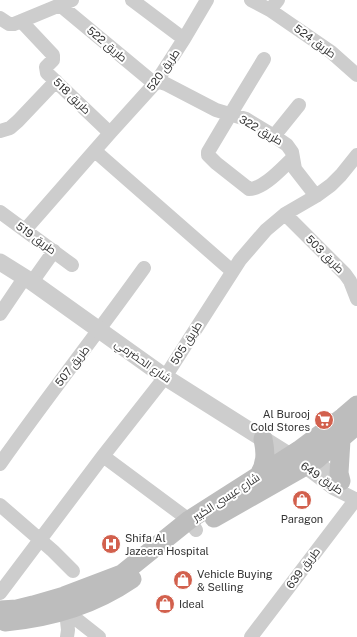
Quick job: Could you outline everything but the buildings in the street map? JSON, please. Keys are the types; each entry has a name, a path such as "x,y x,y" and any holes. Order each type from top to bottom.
{"main road":[{"name":"شارع عيسى الكبير","path":"192,525 303,458 357,404"},
{"name":"شارع عيسى الكبير","path":"0,623 35,619 122,574 259,476 303,458 341,440 357,425"},
{"path":"259,476 265,462 266,455 263,439"},
{"path":"340,481 339,464 341,440"},
{"name":"شارع عيسى الكبير","path":"7,610 33,605 65,603"}],"street":[{"name":"طريق 520","path":"25,230 156,83 207,0"},
{"name":"طريق 524","path":"251,0 274,5 357,75"},
{"path":"134,1 184,39"},
{"path":"0,18 12,24 66,2"},
{"name":"طريق 522","path":"66,2 156,83"},
{"name":"طريق 518","path":"22,21 53,55 53,60 46,67 48,73 110,133"},
{"path":"264,59 230,114 208,152 208,155 249,189 255,189 262,186 293,158"},
{"path":"0,132 10,128 18,121 56,81"},
{"name":"طريق 322","path":"156,83 166,84 207,106 246,119 274,136 290,148 295,169 316,196"},
{"path":"274,136 299,105"},
{"path":"95,151 232,271"},
{"name":"طريق 505","path":"7,610 7,600 2,590 103,456 165,377 240,260 266,230 285,214 316,196 341,175 357,155"},
{"name":"طريق 519","path":"0,212 72,265"},
{"name":"طريق 503","path":"285,214 345,274 350,281 357,299"},
{"path":"0,314 54,251"},
{"name":"شارع الحضرمي","path":"0,262 100,330 165,377 263,439 303,458"},
{"name":"طريق 507","path":"0,464 34,416 100,330 144,268"},
{"path":"103,456 192,525"},
{"name":"طريق 649","path":"303,458 340,481 356,500"},
{"name":"طريق 649","path":"303,458 333,488 356,500"},
{"name":"طريق 639","path":"251,637 356,500"},
{"path":"0,505 53,551 73,571"},
{"path":"65,603 68,630 67,637"},
{"path":"65,603 99,637"}],"place":[{"name":"Al Burooj Cold Stores","path":"324,420"},
{"name":"Paragon","path":"302,500"},
{"name":"Shifa Al Jazeera Hospital","path":"111,544"},
{"name":"Vehicle Buying & Selling","path":"183,580"},
{"name":"Ideal","path":"165,604"}]}
